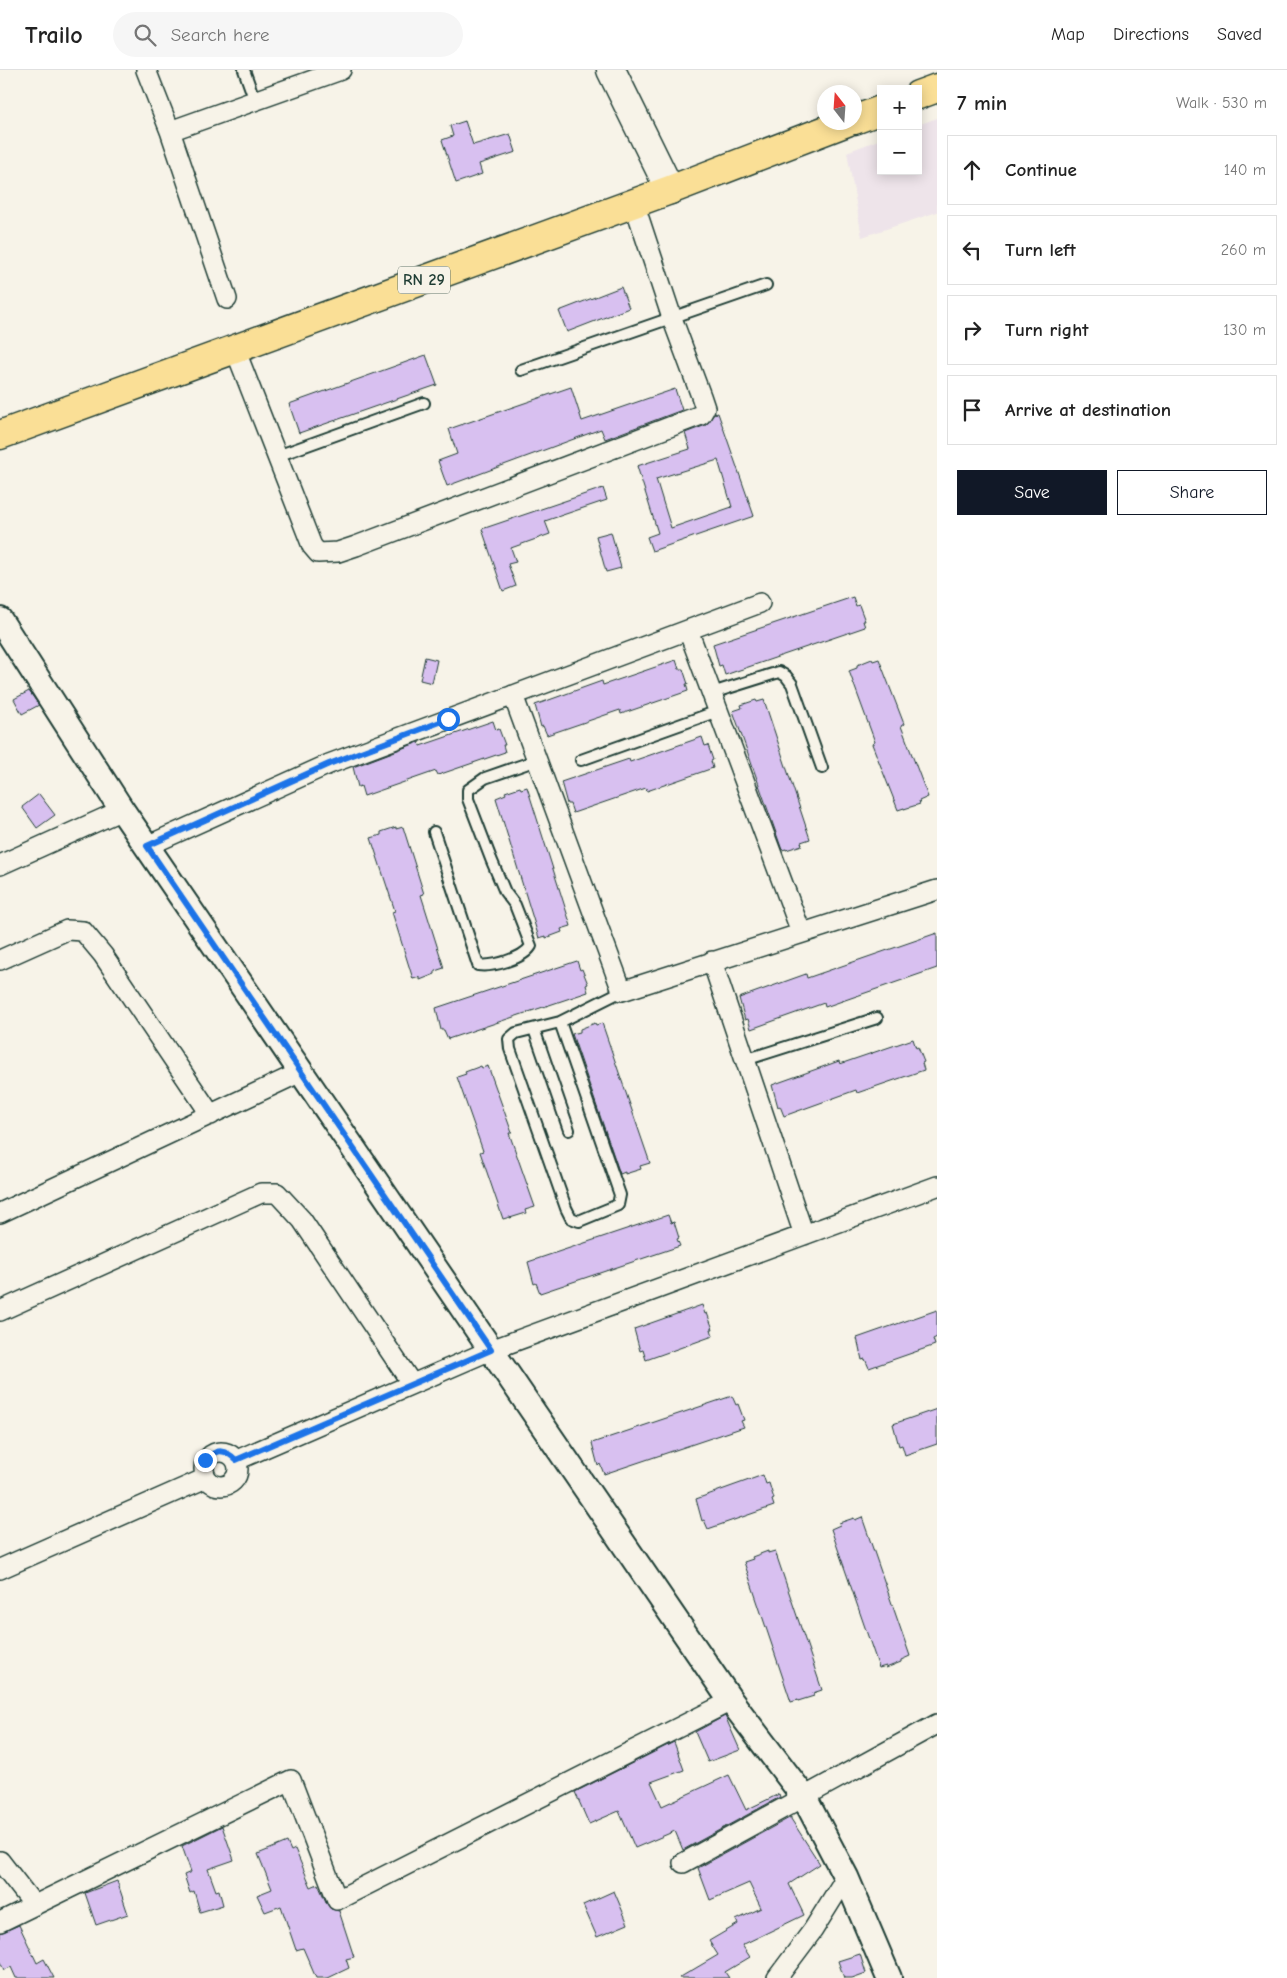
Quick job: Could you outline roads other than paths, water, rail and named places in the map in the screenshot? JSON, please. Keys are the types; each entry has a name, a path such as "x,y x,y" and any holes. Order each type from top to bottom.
{"main road":[{"path":"611,70 670,190"},
{"path":"922,94 937,88"},
{"path":"862,117 877,111"},
{"name":"RN 29","path":"0,435 670,190 826,130"}],"street":[{"path":"146,70 170,131 227,299"},
{"path":"170,131 341,70"},
{"path":"235,349 312,546 318,553 338,552 356,546 701,416 705,408 672,318 634,203"},
{"path":"147,846 329,764 760,603"},
{"path":"0,620 122,810 730,1701 804,1797 846,1878 889,1978"},
{"path":"688,630 801,932"},
{"path":"513,695 622,991 801,932 937,890"},
{"path":"0,865 122,810"},
{"path":"0,960 67,930 83,931 103,955 211,1114"},
{"path":"712,962 804,1235"},
{"path":"0,1213 301,1072"},
{"path":"236,1460 491,1350 937,1186"},
{"path":"0,1311 261,1193 277,1193 302,1220 412,1384"},
{"path":"221,1451 230,1454 236,1460 239,1469 237,1478 230,1484 221,1487 212,1485 206,1478 203,1469 205,1460 212,1454 221,1451"},
{"path":"0,1569 206,1478"},
{"path":"0,1922 291,1780 337,1900 730,1701"},
{"path":"682,1863 937,1724"},
{"path":"0,1861 34,1905"},
{"path":"777,1978 813,1930 846,1878"},
{"path":"792,1978 795,1953"}],"lane":[{"path":"244,70 255,101"},
{"path":"521,370 766,285"},
{"path":"277,456 424,403"},
{"path":"581,760 779,672 786,676 792,684 822,768"},
{"path":"434,832 478,965 487,967 499,964 527,952 531,946 528,936 515,905 506,892 491,858 468,799 468,790 485,778 537,760"},
{"path":"560,1022 620,1195 618,1205 578,1221 571,1218 568,1213 510,1049 510,1039 516,1033 560,1022 622,991"},
{"path":"745,1060 877,1018"},
{"path":"534,1029 569,1130"}]}
